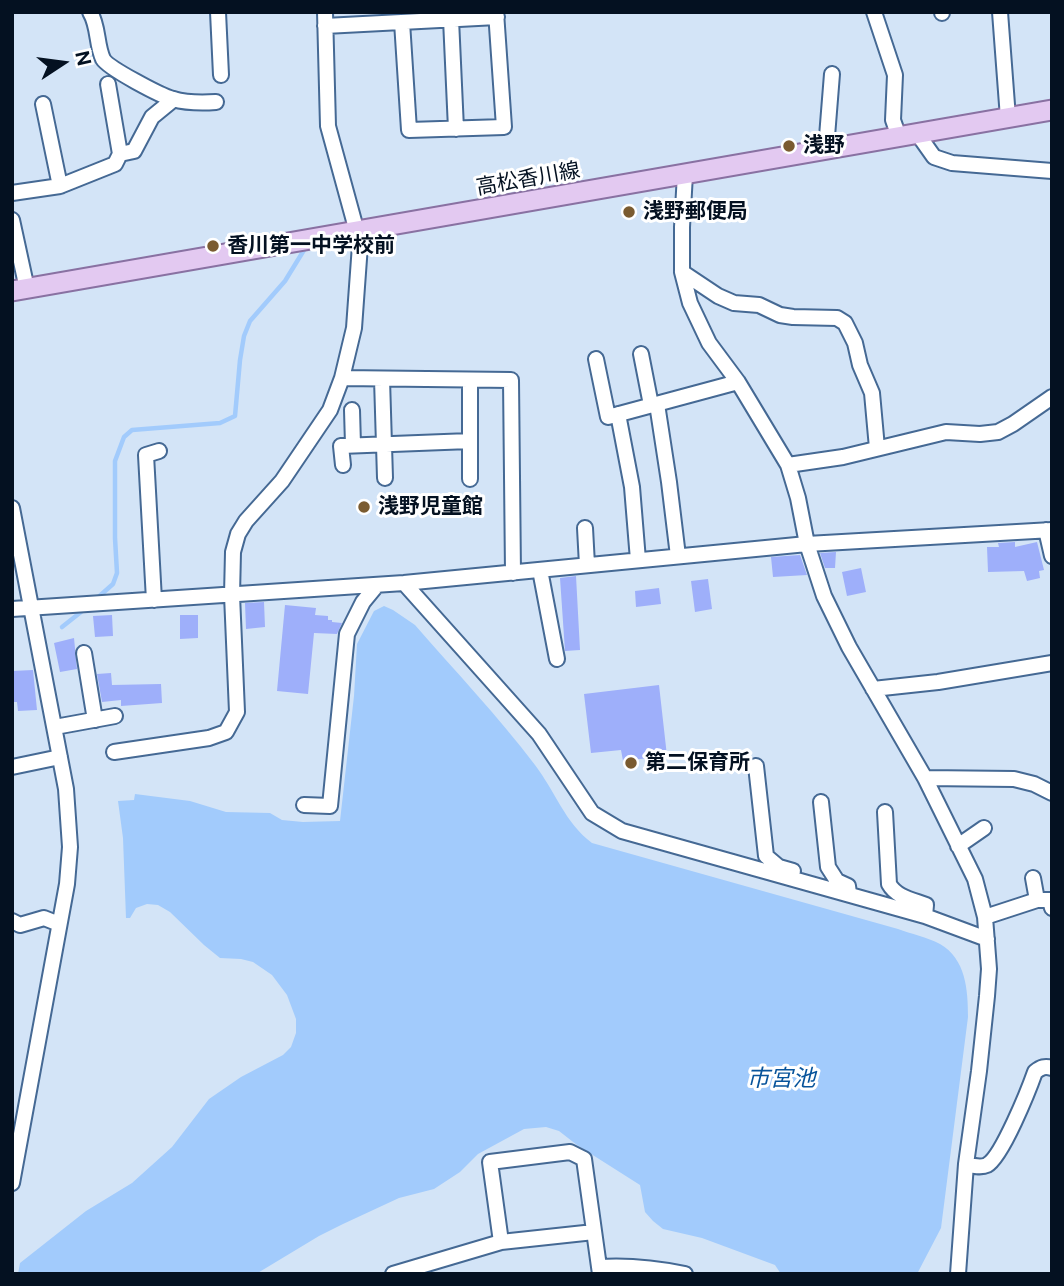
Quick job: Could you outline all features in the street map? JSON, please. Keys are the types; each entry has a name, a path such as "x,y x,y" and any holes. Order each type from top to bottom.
{"main road":[{"name":"高松香川線","path":"20,290 1052,110"}],"street":[{"path":"90,12 95,20 104,62 112,69 174,99 216,102"},
{"path":"218,12 221,75"},
{"path":"874,12 895,75 893,120 908,135 934,157 952,163 1052,171"},
{"path":"1000,12 1008,118"},
{"path":"114,752 209,738 226,732 237,712 232,594 233,552 238,534 246,521 282,481 330,410 342,378 354,328 359,231 328,126 325,19 402,22 496,15 504,127 409,130 402,22"},
{"path":"451,19 456,129"},
{"path":"826,149 832,74"},
{"path":"12,193 60,186 115,164 120,154 108,84"},
{"path":"120,154 134,151 152,117 174,99"},
{"path":"43,104 60,186"},
{"path":"685,174 682,272 690,303 709,343 738,382 788,465 799,498 807,544 824,596 849,647 925,778 975,879 985,917 989,969 987,996 966,1164 958,1274"},
{"path":"12,220 20,290"},
{"path":"682,272 718,296 734,303 759,305 780,315 837,318 845,323 855,343 860,365 872,393 877,448"},
{"path":"640,354 654,405 669,482 678,556"},
{"path":"596,359 608,417 738,382"},
{"path":"342,378 511,380 513,573"},
{"path":"382,379 385,478"},
{"path":"470,380 470,479"},
{"path":"788,465 843,457 946,432 998,432 1052,397"},
{"path":"352,410 353,445"},
{"path":"618,414 632,486 638,560"},
{"path":"343,465 341,446 470,441"},
{"path":"154,600 146,455 159,451"},
{"path":"12,508 55,727 69,816 70,847 67,884 12,1183"},
{"path":"585,528 587,565"},
{"path":"12,609 404,583 807,544 1049,530 1052,556"},
{"path":"541,570 557,659"},
{"path":"404,583 539,734 592,813 622,831 925,916 987,939"},
{"path":"304,805 330,806 347,634 363,602 377,585"},
{"path":"84,653 95,720"},
{"path":"873,689 938,682 1052,663"},
{"path":"55,727 115,716"},
{"path":"12,767 60,757"},
{"path":"756,766 766,856 779,867 793,871 794,879"},
{"path":"925,778 1014,779 1034,784 1052,793"},
{"path":"821,802 828,867 837,881 848,886 849,895"},
{"path":"886,812 889,884 893,890 908,899 926,905 925,916"},
{"path":"958,846 984,828"},
{"path":"1033,878 1037,900"},
{"path":"985,917 1037,900 1050,900 1052,908"},
{"path":"12,921 20,925 44,918 60,923"},
{"path":"966,1164 982,1167 993,1161 1018,1114 1035,1072 1045,1066 1052,1068"},
{"path":"501,1242 490,1162 570,1152 584,1159 599,1270 631,1265 685,1274"},
{"path":"393,1274 501,1242 594,1232"}],"water":[{"name":"市宮池","path":"384,606 415,625 476,694 535,765 567,816 592,843 898,929 930,939 949,950 964,976 968,1017 941,1228 917,1274 781,1274 775,1265 702,1238 663,1229 645,1212 640,1185 559,1131 546,1127 524,1129 478,1154 460,1172 434,1189 399,1198 343,1224 256,1274 18,1274 20,1263 86,1211 132,1183 172,1147 209,1099 241,1077 283,1055 291,1047 296,1033 296,1019 287,995 272,975 253,962 220,958 170,912 158,905 147,904 136,908 130,918 126,918 123,838 118,801 134,800 135,794 190,801 226,812 270,813 282,820 340,821 357,644 374,611"}],"building":[{"path":"1015,542 1015,547 1037,542 1044,570 1039,571 1040,578 1027,581 1024,571 988,572 987,547 999,547 998,543"},
{"path":"836,552 835,568 825,568 820,553"},
{"path":"800,555 807,575 773,577 771,557"},
{"path":"861,568 866,592 847,596 842,572"},
{"path":"576,576 580,650 565,651 560,578"},
{"path":"708,579 712,609 695,612 691,581"},
{"path":"659,588 661,604 636,607 635,591"},
{"path":"264,602 265,627 246,629 245,603"},
{"path":"285,605 316,608 315,615 328,616 328,620 332,622 342,623 337,634 314,633 308,694 277,691"},
{"path":"112,615 113,636 95,637 93,616"},
{"path":"180,615 198,615 198,638 180,639"},
{"path":"74,638 77,669 60,672 54,643"},
{"path":"33,670 37,710 18,711 17,702 12,702 12,671"},
{"path":"111,673 112,685 161,684 162,703 121,706 121,700 102,702 97,674"},
{"path":"659,685 667,756 623,761 621,750 591,753 584,694"}],"waterway":[{"path":"95,600 113,584 117,573 115,461 124,437 132,430 220,423 235,416 240,360 250,321 285,281 304,250"},
{"path":"62,627 86,608"}],"place":[{"name":"浅野","path":"789,146"},
{"name":"浅野郵便局","path":"629,212"},
{"name":"香川第一中学校前","path":"213,246"},
{"name":"浅野児童館","path":"364,507"},
{"name":"第二保育所","path":"631,763"}]}
